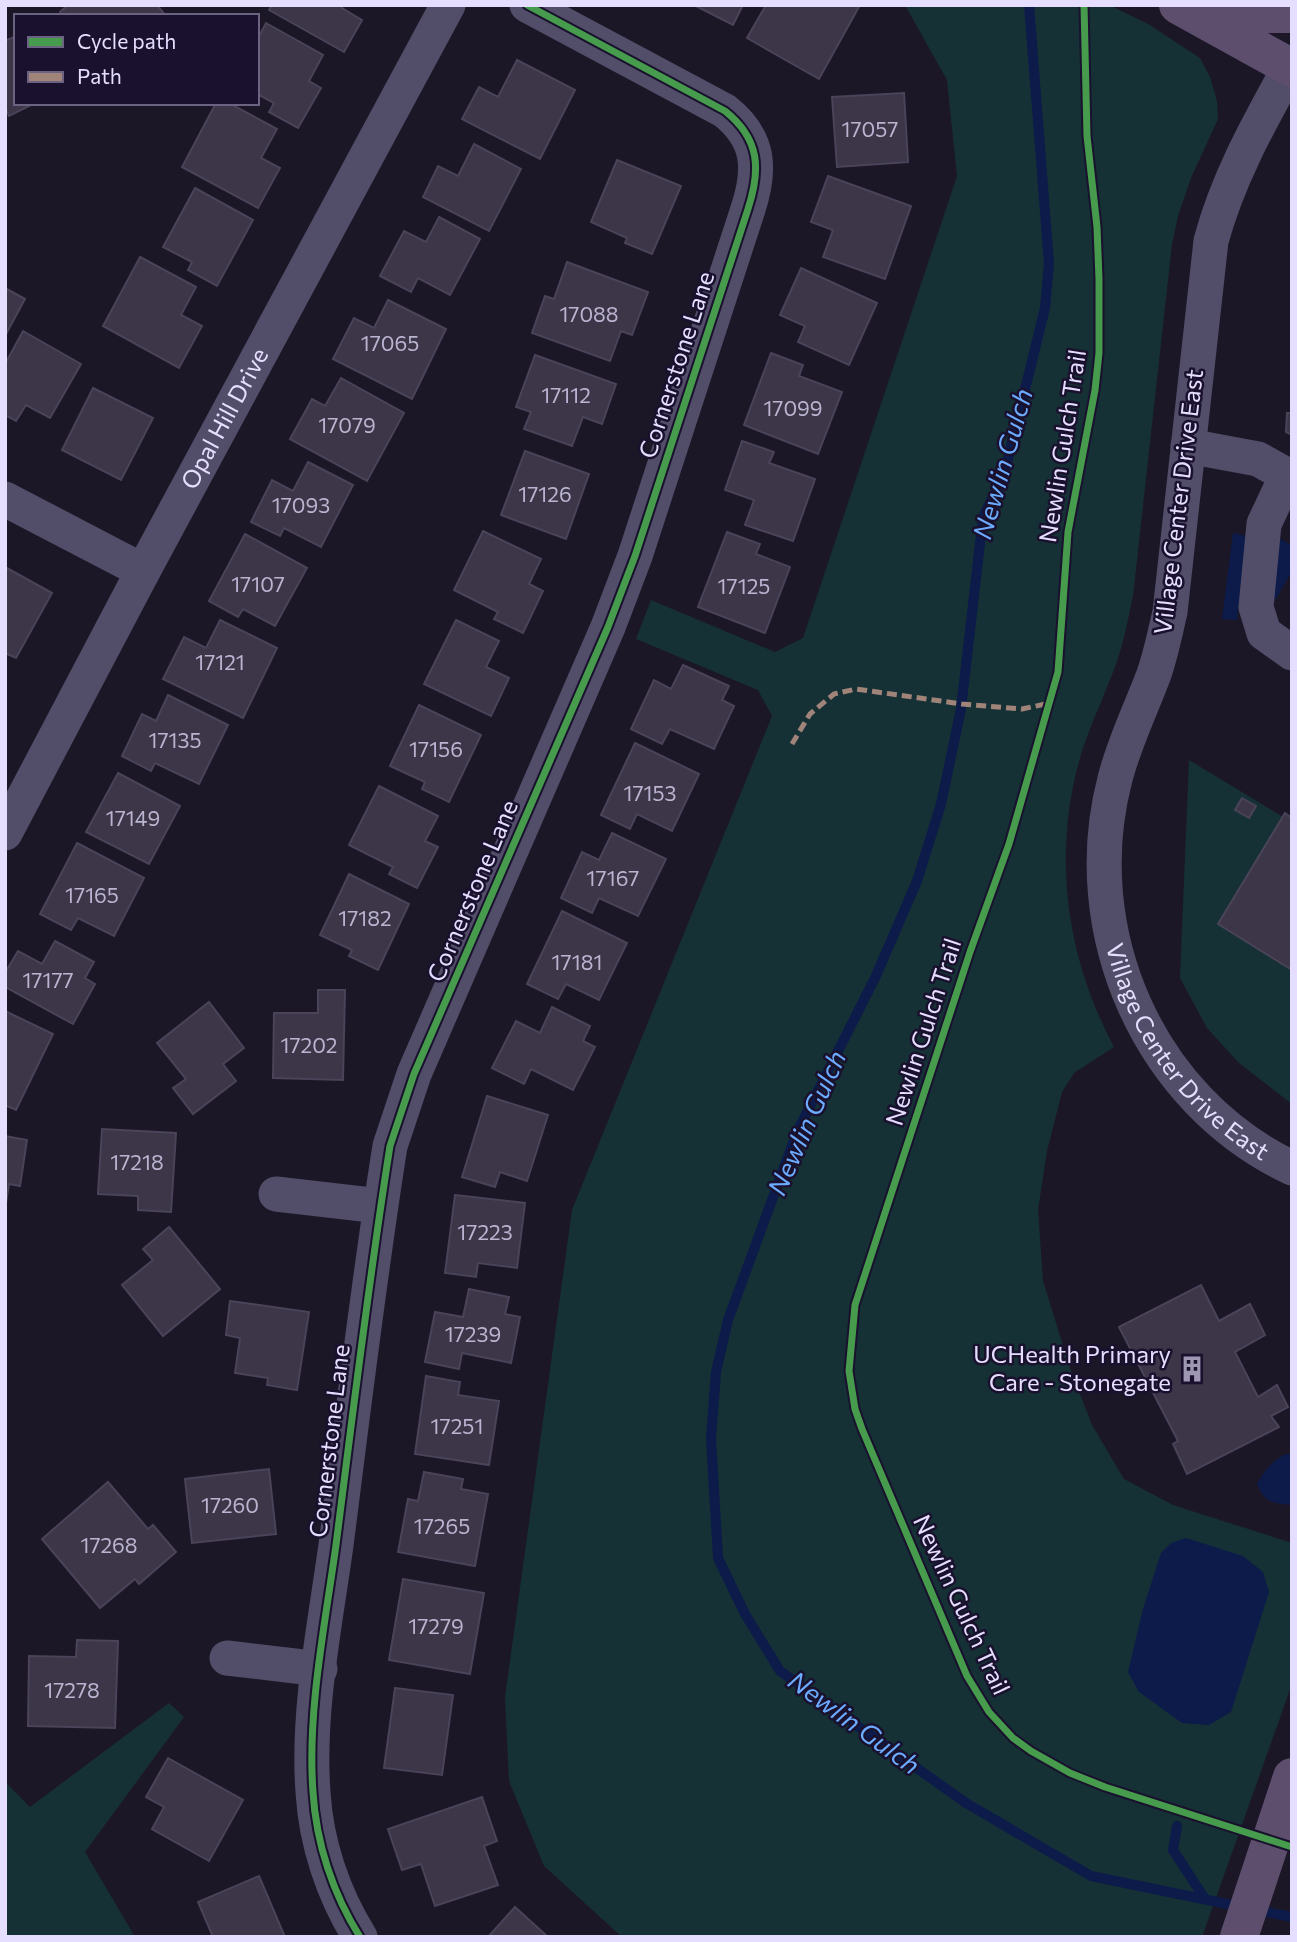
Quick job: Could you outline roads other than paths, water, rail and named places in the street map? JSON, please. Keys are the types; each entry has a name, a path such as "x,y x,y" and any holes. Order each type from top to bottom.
{"main road":[{"path":"1187,10 1242,8 1266,14 1292,14"},
{"path":"1187,10 1291,67"},
{"path":"1239,1937 1288,1789"}],"street":[{"name":"Opal Hill Drive","path":"5,833 448,5"},
{"name":"Cornerstone Lane","path":"360,1937 344,1908 325,1860 315,1815 312,1761 320,1670 390,1146 404,1100 616,606 754,190 757,169 750,138 732,117 710,102 527,5"},
{"name":"Village Center Drive East","path":"1291,67 1245,149 1216,220 1211,241 1170,612 1155,670 1123,752 1109,806 1104,861 1107,913 1117,962 1150,1037 1175,1073 1208,1111 1233,1133 1268,1157 1292,1168"},
{"path":"1188,446 1258,459 1289,477 1264,524 1256,607 1264,633 1292,653"},
{"path":"5,499 143,571"},
{"path":"276,1194 380,1206"},
{"path":"227,1658 320,1670"}],"water":[{"path":"1233,533 1246,536 1237,620 1222,619"},
{"path":"1280,539 1292,545 1292,571 1276,599 1267,602"},
{"path":"1286,1454 1292,1454 1292,1505 1270,1501 1257,1484 1269,1466"},
{"path":"1186,1538 1243,1556 1263,1572 1269,1592 1231,1712 1209,1725 1182,1723 1139,1692 1128,1672 1143,1609 1161,1553 1171,1543"}],"waterway":[{"name":"Newlin Gulch","path":"1029,5 1049,264 1045,308 1004,475 983,517 961,709 941,804 917,881 875,978 797,1132 728,1320 716,1372 711,1438 718,1558 745,1614 780,1671 966,1803 1091,1876 1242,1907"},
{"path":"1177,1826 1173,1850 1205,1899"},
{"name":"Newlin Gulch","path":"1256,1910 1292,1917"}],"place":[{"name":"UCHealth Primary Care - Stonegate","path":"1192,1369"}]}
